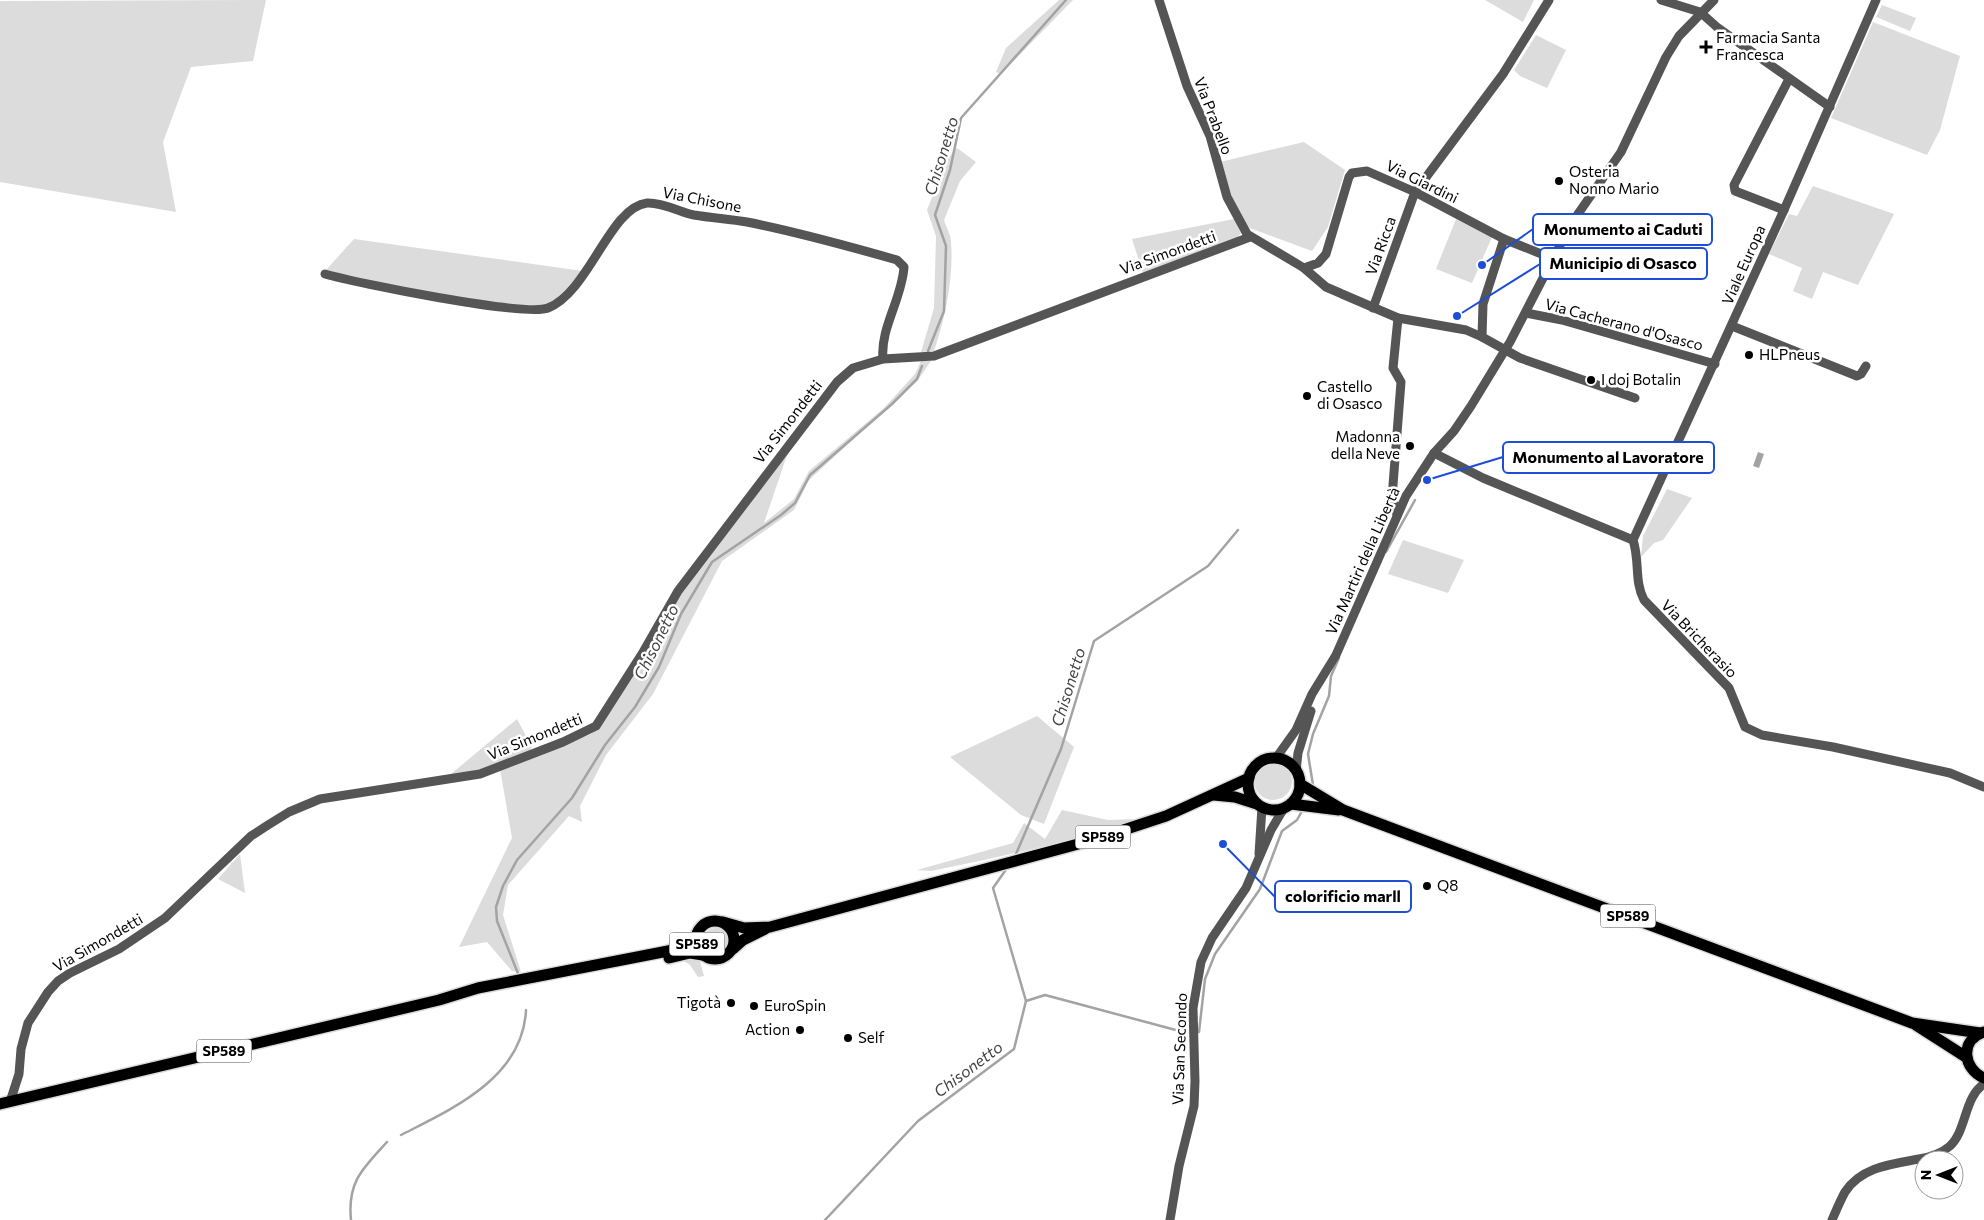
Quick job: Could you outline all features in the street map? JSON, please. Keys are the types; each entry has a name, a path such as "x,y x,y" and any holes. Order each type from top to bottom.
{"main road":[{"name":"SP589","path":"449,998 690,953 703,955 711,959 721,959 743,940 770,927 1093,840 1166,816 1249,778 1252,771 1262,761 1276,758"},
{"path":"1276,758 1291,765 1296,771"},
{"name":"SP589","path":"1296,771 1300,784 1343,810 1912,1023 1966,1057 1969,1043 1982,1033"},
{"path":"1249,778 1249,792 1259,806"},
{"path":"1287,806 1296,798 1300,784"},
{"name":"SP589","path":"1212,794 1235,797 1269,810 1287,806 1343,810"},
{"name":"SP589","path":"703,955 696,940 697,934 705,924 717,921 744,928 770,927"},
{"name":"SP589","path":"723,922 728,926 734,937 732,949"},
{"name":"SP589","path":"5,1103 532,977 668,951 696,940"},
{"name":"SP589","path":"1912,1023 1982,1033"},
{"path":"1966,1057 1972,1071 1984,1078"}],"street":[{"name":"Via Prabello","path":"1159,0 1187,86 1210,136 1227,197 1241,226 1250,237"},
{"name":"Via Ricca","path":"1373,308 1415,192 1503,74 1550,0"},
{"path":"1661,0 1700,12 1718,28 1830,107"},
{"name":"Via Martiri della Libertà","path":"1323,679 1356,614 1397,515 1413,484 1434,453 1454,431 1505,351 1571,224 1621,152 1666,57 1679,36 1700,12 1714,0"},
{"name":"Viale Europa","path":"1633,540 1715,364 1876,0"},
{"path":"1784,210 1735,191 1734,185 1789,79"},
{"name":"Via Giardini","path":"1304,268 1318,263 1326,254 1349,177 1352,173 1367,170 1415,192 1504,239 1554,259"},
{"name":"Via Chisone","path":"325,274 352,282 498,306 531,310 547,309 558,302 580,280 623,217 633,207 648,203 694,215 748,222 897,260 904,267 903,280 882,346 883,359"},
{"path":"1250,237 1304,268 1326,287 1373,308 1398,318 1466,330 1505,351 1635,398"},
{"name":"Via Simondetti","path":"5,1103 19,1074 21,1049 28,1023 48,992 58,981 119,949 165,918 251,836 268,825 289,812 320,799 480,774 563,742 596,726 642,654 678,592 837,382 853,368 883,359 934,356 1250,237"},
{"path":"1482,337 1483,304 1504,239"},
{"name":"Via Cacherano d'Osasco","path":"1526,313 1562,320 1715,364"},
{"path":"1397,515 1393,499 1393,485 1401,382 1393,368 1398,318"},
{"path":"1732,326 1857,376 1861,374 1866,366"},
{"path":"1434,453 1483,478 1633,540"},
{"name":"Via Bricherasio","path":"1633,540 1636,552 1638,589 1644,600 1729,688 1745,728 1762,735 1833,747 1950,773 1984,788"},
{"name":"SP589","path":"1276,758 1296,730 1312,694 1323,679"},
{"name":"SP589","path":"1296,771 1302,735 1323,679"},
{"path":"1258,864 1259,806"},
{"name":"Via San Secondo","path":"1170,1220 1179,1166 1194,1106 1193,1008 1201,962 1212,938 1246,888 1258,864 1271,830 1287,806"},
{"path":"1972,1071 1975,1091"},
{"path":"1832,1220 1845,1192 1854,1182 1870,1170 1890,1163 1936,1155 1951,1145 1975,1091 1984,1084"}],"shaded area":[{"path":"266,0 253,61 191,67 163,142 176,212 0,182 0,1"},
{"path":"1059,0 1073,0 1001,74 996,72 1006,48"},
{"path":"1485,0 1534,0 1523,22"},
{"path":"1882,5 1916,18 1910,31 1876,17"},
{"path":"1873,22 1960,56 1940,130 1927,155 1831,118"},
{"path":"1536,35 1566,50 1547,88 1520,76 1514,70"},
{"path":"1304,142 1345,170 1328,227 1312,251 1247,227 1229,195 1220,162"},
{"path":"957,148 976,162 960,181 944,220 951,242 952,255 948,298 934,351 921,352 934,308 936,236 927,210 948,158"},
{"path":"1813,186 1894,214 1858,285 1823,272 1812,299 1793,291 1802,268 1769,254 1789,214 1797,216"},
{"path":"1234,219 1241,233 1237,238 1143,273 1132,239"},
{"path":"1456,219 1492,237 1472,283 1436,269"},
{"path":"354,239 583,271 560,299 547,306 504,305 354,279 326,270"},
{"path":"921,361 931,361 918,380 809,480 794,510 722,561 653,694 606,755 580,806 582,822 569,816 508,885 503,915 521,972 512,971 487,942 459,947 512,838 500,769 591,734 632,678 682,591 789,449 764,523 794,499 809,471 884,408 915,374"},
{"path":"1758,452 1764,454 1759,468 1753,466"},
{"path":"1667,489 1692,498 1663,540 1654,543 1641,557 1643,536"},
{"path":"1403,540 1464,560 1448,593 1388,574"},
{"path":"1037,716 1074,747 1044,824 1021,815 950,757"},
{"path":"517,719 532,747 529,753 477,772 451,774"},
{"path":"1273,762 1287,767 1292,781 1287,795 1273,800 1259,795 1254,781 1259,767"},
{"path":"1062,810 1108,820 1137,819 1061,842 931,871 917,870 1013,843 1024,823 1045,839"},
{"path":"240,854 245,893 218,879"},
{"path":"716,928 721,929 727,935 727,945 721,951 716,952 711,951 705,945 704,940 705,935 711,929"},
{"path":"693,956 699,958 704,976 698,977 690,965 682,960"}],"waterway":[{"name":"Chisonetto","path":"928,351 944,311 946,246 935,215 950,170 961,118 1066,0"},
{"name":"Chisonetto","path":"519,976 497,921 496,907 503,886 517,860 572,798 605,745 635,707 659,667 681,614 712,562 781,515 795,503 810,475 892,404 917,379 922,366"},
{"path":"1386,552 1415,500"},
{"name":"Chisonetto","path":"1016,854 1061,749 1094,641 1208,566 1238,530"},
{"path":"1313,785 1308,754 1313,734 1329,696 1331,676 1339,658"},
{"path":"1199,1032 1205,979 1215,954 1260,889 1282,831 1297,820 1303,809"},
{"name":"Chisonetto","path":"825,1220 918,1121 1014,1049 1026,1001 993,888 1005,871"},
{"path":"1026,1001 1045,995 1187,1033"},
{"name":"Chisonetto","path":"401,1135 462,1102 499,1073 512,1055 522,1034 526,1010"},
{"name":"Chisonetto","path":"351,1220 350,1207 354,1185 358,1176 387,1142"}],"place":[{"name":"Farmacia Santa Francesca","path":"1706,47"},
{"name":"Osteria Nonno Mario","path":"1559,181"},
{"name":"Monumento ai Caduti","path":"1482,265"},
{"name":"Municipio di Osasco","path":"1457,316"},
{"name":"HLPneus","path":"1749,355"},
{"name":"I doj Botalin","path":"1591,380"},
{"name":"Castello di Osasco","path":"1307,396"},
{"name":"Madonna della Neve","path":"1410,446"},
{"name":"Monumento al Lavoratore","path":"1427,480"},
{"name":"colorificio marll","path":"1223,844"},
{"name":"Q8","path":"1427,886"},
{"name":"Tigotà","path":"731,1003"},
{"name":"EuroSpin","path":"754,1006"},
{"name":"Action","path":"800,1030"},
{"name":"Self","path":"848,1038"}]}
